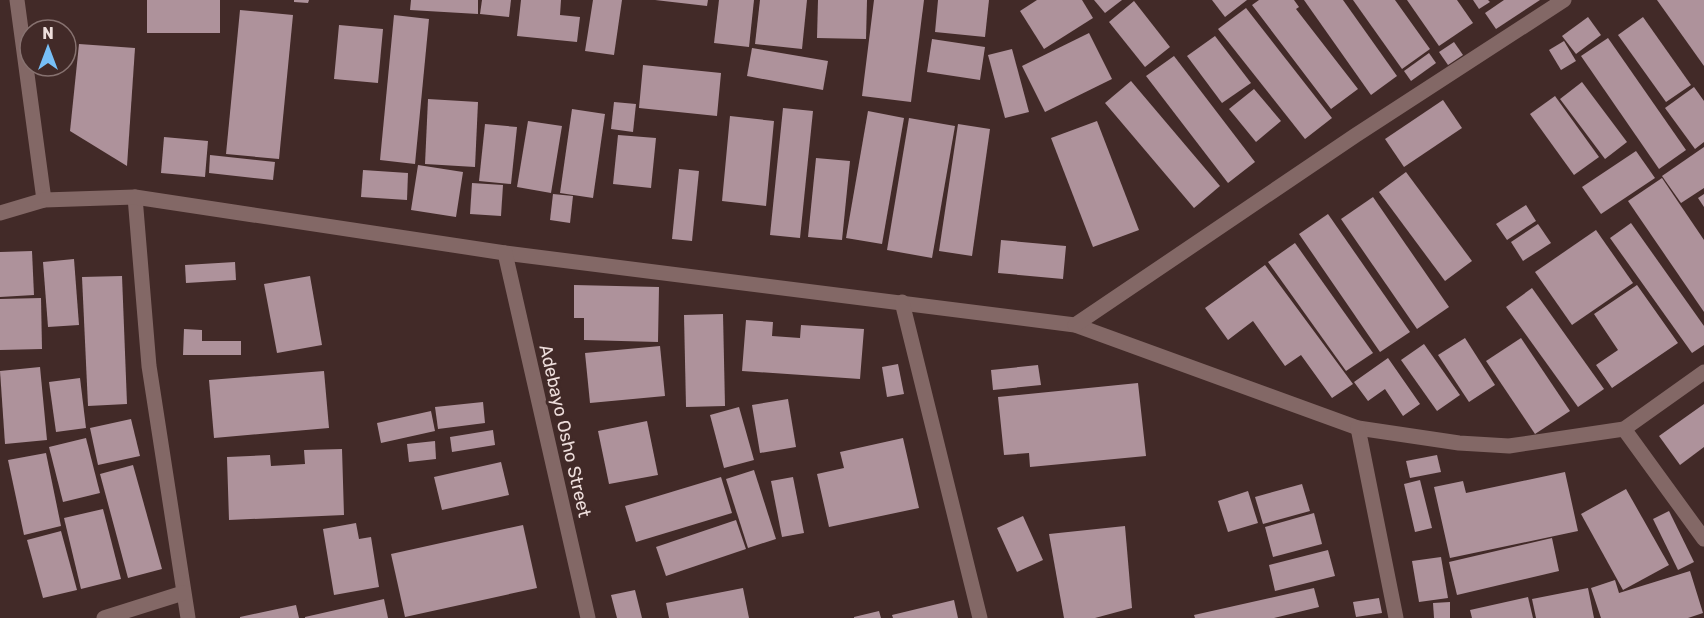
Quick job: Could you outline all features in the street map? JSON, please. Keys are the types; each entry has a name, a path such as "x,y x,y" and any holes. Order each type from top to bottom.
{"street":[{"path":"17,0 44,200"},
{"path":"1075,324 1356,135 1564,0"},
{"path":"135,197 149,366 188,618"},
{"path":"0,213 44,200 135,197 505,253 1075,324 1358,428 1459,443 1509,446 1624,429 1704,372"},
{"name":"Adebayo Osho Street","path":"505,253 588,618"},
{"path":"902,302 980,618"},
{"path":"1358,428 1396,618"},
{"path":"1624,429 1704,538"},
{"path":"104,618 183,593"}],"building":[{"path":"147,0 220,0 220,33 147,33"},
{"path":"294,0 309,0 308,3 294,2"},
{"path":"411,0 478,0 478,14 410,10"},
{"path":"482,0 511,0 509,17 480,14"},
{"path":"521,0 561,0 560,15 580,17 577,42 517,36"},
{"path":"593,0 622,0 614,55 585,51"},
{"path":"655,0 708,0 707,6"},
{"path":"719,0 754,0 749,47 714,43"},
{"path":"760,0 807,0 802,49 755,44"},
{"path":"818,0 867,0 866,39 817,38"},
{"path":"874,0 924,0 911,102 862,96"},
{"path":"938,0 989,0 985,37 935,32"},
{"path":"1037,0 1082,0 1093,18 1044,49 1020,11"},
{"path":"1094,0 1122,0 1105,13"},
{"path":"1212,0 1247,0 1225,17"},
{"path":"1259,0 1294,0 1299,7 1296,9 1358,89 1331,109 1252,5"},
{"path":"1304,0 1343,0 1397,76 1371,95"},
{"path":"1353,0 1395,0 1430,49 1402,69"},
{"path":"1407,0 1457,0 1473,23 1439,46"},
{"path":"1473,0 1488,0 1490,2 1479,9"},
{"path":"1504,0 1540,0 1496,29 1485,13"},
{"path":"1657,0 1704,0 1704,66"},
{"path":"1134,1 1170,47 1145,67 1109,22"},
{"path":"1246,8 1332,118 1305,139 1218,29"},
{"path":"240,10 293,15 279,159 226,154"},
{"path":"394,15 429,19 415,164 380,160"},
{"path":"1588,17 1601,35 1576,54 1562,36"},
{"path":"1643,17 1691,85 1666,102 1618,35"},
{"path":"339,25 383,29 378,83 334,79"},
{"path":"1089,33 1112,79 1045,112 1022,66"},
{"path":"1215,36 1251,83 1222,103 1187,56"},
{"path":"1608,38 1686,150 1659,169 1581,56"},
{"path":"932,39 985,47 980,80 927,72"},
{"path":"1564,41 1576,61 1561,70 1549,50"},
{"path":"1454,42 1463,55 1448,65 1439,52"},
{"path":"79,44 135,48 127,166 70,131 75,78 78,78"},
{"path":"752,48 828,61 823,90 747,76"},
{"path":"1012,49 1029,112 1005,118 988,55"},
{"path":"1429,53 1436,63 1411,81 1404,71"},
{"path":"1174,56 1255,162 1228,183 1146,76"},
{"path":"643,65 721,73 717,116 639,108"},
{"path":"1131,81 1220,186 1194,208 1105,103"},
{"path":"1582,82 1627,142 1605,159 1560,99"},
{"path":"1694,87 1704,101 1704,142 1695,149 1665,108"},
{"path":"1254,89 1281,121 1256,142 1229,109"},
{"path":"1555,96 1599,157 1574,175 1530,114"},
{"path":"428,99 478,102 475,167 425,164"},
{"path":"1443,100 1462,128 1404,167 1385,139"},
{"path":"614,102 636,104 633,132 611,129"},
{"path":"783,108 813,111 800,238 770,235"},
{"path":"572,109 605,114 593,198 560,193"},
{"path":"868,111 904,118 882,244 846,238"},
{"path":"730,116 774,121 766,206 722,201"},
{"path":"909,118 955,126 932,258 887,250"},
{"path":"528,121 562,126 551,193 517,187"},
{"path":"1097,121 1139,230 1093,247 1051,138"},
{"path":"485,124 517,127 511,184 479,181"},
{"path":"958,124 990,129 972,256 939,251"},
{"path":"618,135 656,138 651,188 613,184"},
{"path":"164,137 208,141 205,177 161,173"},
{"path":"1704,147 1704,188 1681,203 1662,176"},
{"path":"1636,151 1655,178 1601,214 1582,187"},
{"path":"210,155 275,162 273,180 209,173"},
{"path":"816,158 850,161 842,240 808,237"},
{"path":"418,165 463,172 456,217 411,210"},
{"path":"679,169 699,171 692,241 672,239"},
{"path":"363,170 408,173 407,200 361,197"},
{"path":"1406,172 1472,261 1445,281 1379,192"},
{"path":"1662,178 1704,240 1704,312 1628,201"},
{"path":"472,183 503,185 501,216 470,214"},
{"path":"553,194 573,196 570,223 550,220"},
{"path":"1704,194 1704,207 1698,198"},
{"path":"1373,197 1449,307 1417,329 1341,219"},
{"path":"1526,205 1536,221 1507,240 1496,224"},
{"path":"1328,214 1410,332 1380,352 1299,234"},
{"path":"1631,223 1704,326 1704,345 1692,353 1610,238"},
{"path":"1538,224 1551,243 1523,261 1511,242"},
{"path":"1596,230 1633,283 1572,325 1535,272"},
{"path":"1001,240 1066,246 1063,279 998,273"},
{"path":"1295,243 1373,353 1346,371 1268,262"},
{"path":"32,251 34,295 0,297 0,252"},
{"path":"74,259 79,325 48,327 43,262"},
{"path":"235,262 236,280 186,283 185,265"},
{"path":"1265,265 1353,384 1332,398 1301,355 1285,366 1253,321 1228,340 1205,308"},
{"path":"122,276 127,404 88,406 82,277"},
{"path":"310,276 322,345 277,353 264,284"},
{"path":"574,285 659,287 658,342 584,340 584,318 574,318"},
{"path":"1637,285 1678,343 1612,388 1596,365 1618,350 1594,314"},
{"path":"1532,288 1604,389 1578,407 1506,307"},
{"path":"41,298 42,349 0,350 0,299"},
{"path":"723,314 725,406 686,407 684,315"},
{"path":"746,320 773,322 772,336 800,338 801,325 864,329 860,379 742,371"},
{"path":"184,329 202,330 202,341 241,341 241,355 183,355"},
{"path":"1465,338 1495,385 1469,402 1438,355"},
{"path":"1521,338 1570,411 1535,434 1486,361"},
{"path":"1424,344 1460,395 1437,411 1401,360"},
{"path":"660,346 665,396 590,403 585,353"},
{"path":"1388,358 1420,404 1403,416 1385,389 1368,401 1354,382"},
{"path":"898,364 904,394 887,397 882,367"},
{"path":"1038,365 1041,385 993,390 991,370"},
{"path":"40,367 47,440 5,444 0,371"},
{"path":"324,371 329,428 214,438 209,380"},
{"path":"80,378 86,428 56,432 49,382"},
{"path":"1138,383 1146,456 1030,467 1029,453 1004,455 998,397"},
{"path":"788,399 796,447 760,453 752,405"},
{"path":"483,402 485,423 438,429 435,407"},
{"path":"1704,404 1704,447 1680,465 1659,436"},
{"path":"739,407 754,460 724,468 710,415"},
{"path":"431,411 435,431 381,443 377,423"},
{"path":"131,419 140,456 98,465 90,428"},
{"path":"647,421 658,475 609,484 598,431"},
{"path":"493,430 495,445 452,452 450,437"},
{"path":"86,438 100,493 63,502 49,447"},
{"path":"903,438 919,508 829,527 817,474 844,468 840,452"},
{"path":"435,441 436,459 409,462 407,444"},
{"path":"342,449 344,515 229,520 227,457 270,455 271,466 305,464 304,450"},
{"path":"46,453 61,526 24,535 8,460"},
{"path":"1437,455 1441,472 1410,478 1406,461"},
{"path":"501,462 509,495 442,510 434,477"},
{"path":"133,465 162,569 128,578 100,474"},
{"path":"754,470 776,539 748,548 726,479"},
{"path":"1565,472 1578,531 1450,558 1434,487 1463,481 1466,493"},
{"path":"721,477 732,513 636,542 625,506"},
{"path":"793,477 804,533 782,537 771,481"},
{"path":"1420,480 1432,528 1415,532 1404,484"},
{"path":"1302,484 1310,511 1263,524 1255,497"},
{"path":"1626,489 1669,565 1623,590 1581,514"},
{"path":"1248,491 1258,523 1228,532 1218,501"},
{"path":"103,509 121,579 81,589 64,518"},
{"path":"1669,511 1694,562 1678,570 1653,519"},
{"path":"1314,513 1322,544 1273,557 1265,527"},
{"path":"1023,516 1043,560 1017,572 997,528"},
{"path":"736,520 746,549 666,576 656,547"},
{"path":"356,523 359,539 371,537 379,587 334,595 323,529"},
{"path":"523,525 537,588 405,617 391,554"},
{"path":"1125,526 1132,608 1095,618 1064,618 1049,534"},
{"path":"61,531 77,590 43,598 27,540"},
{"path":"1552,538 1559,571 1457,595 1449,562"},
{"path":"1328,550 1335,576 1275,591 1269,565"},
{"path":"1441,557 1448,598 1419,602 1412,561"},
{"path":"1690,571 1703,613 1688,618 1601,618 1591,588 1615,580 1619,593"},
{"path":"743,588 749,618 669,618 666,603"},
{"path":"1314,588 1319,607 1274,618 1195,618 1194,615"},
{"path":"1588,588 1594,618 1536,618 1532,599"},
{"path":"635,590 642,618 617,618 611,595"},
{"path":"1528,597 1533,618 1472,618 1470,610"},
{"path":"1379,598 1382,613 1356,617 1353,602"},
{"path":"384,599 388,618 305,618 305,617"},
{"path":"954,600 958,618 893,618 892,615"},
{"path":"1450,602 1450,618 1434,618 1433,603"},
{"path":"296,605 299,618 240,618 240,617"},
{"path":"879,611 881,618 854,618 854,617"}]}
